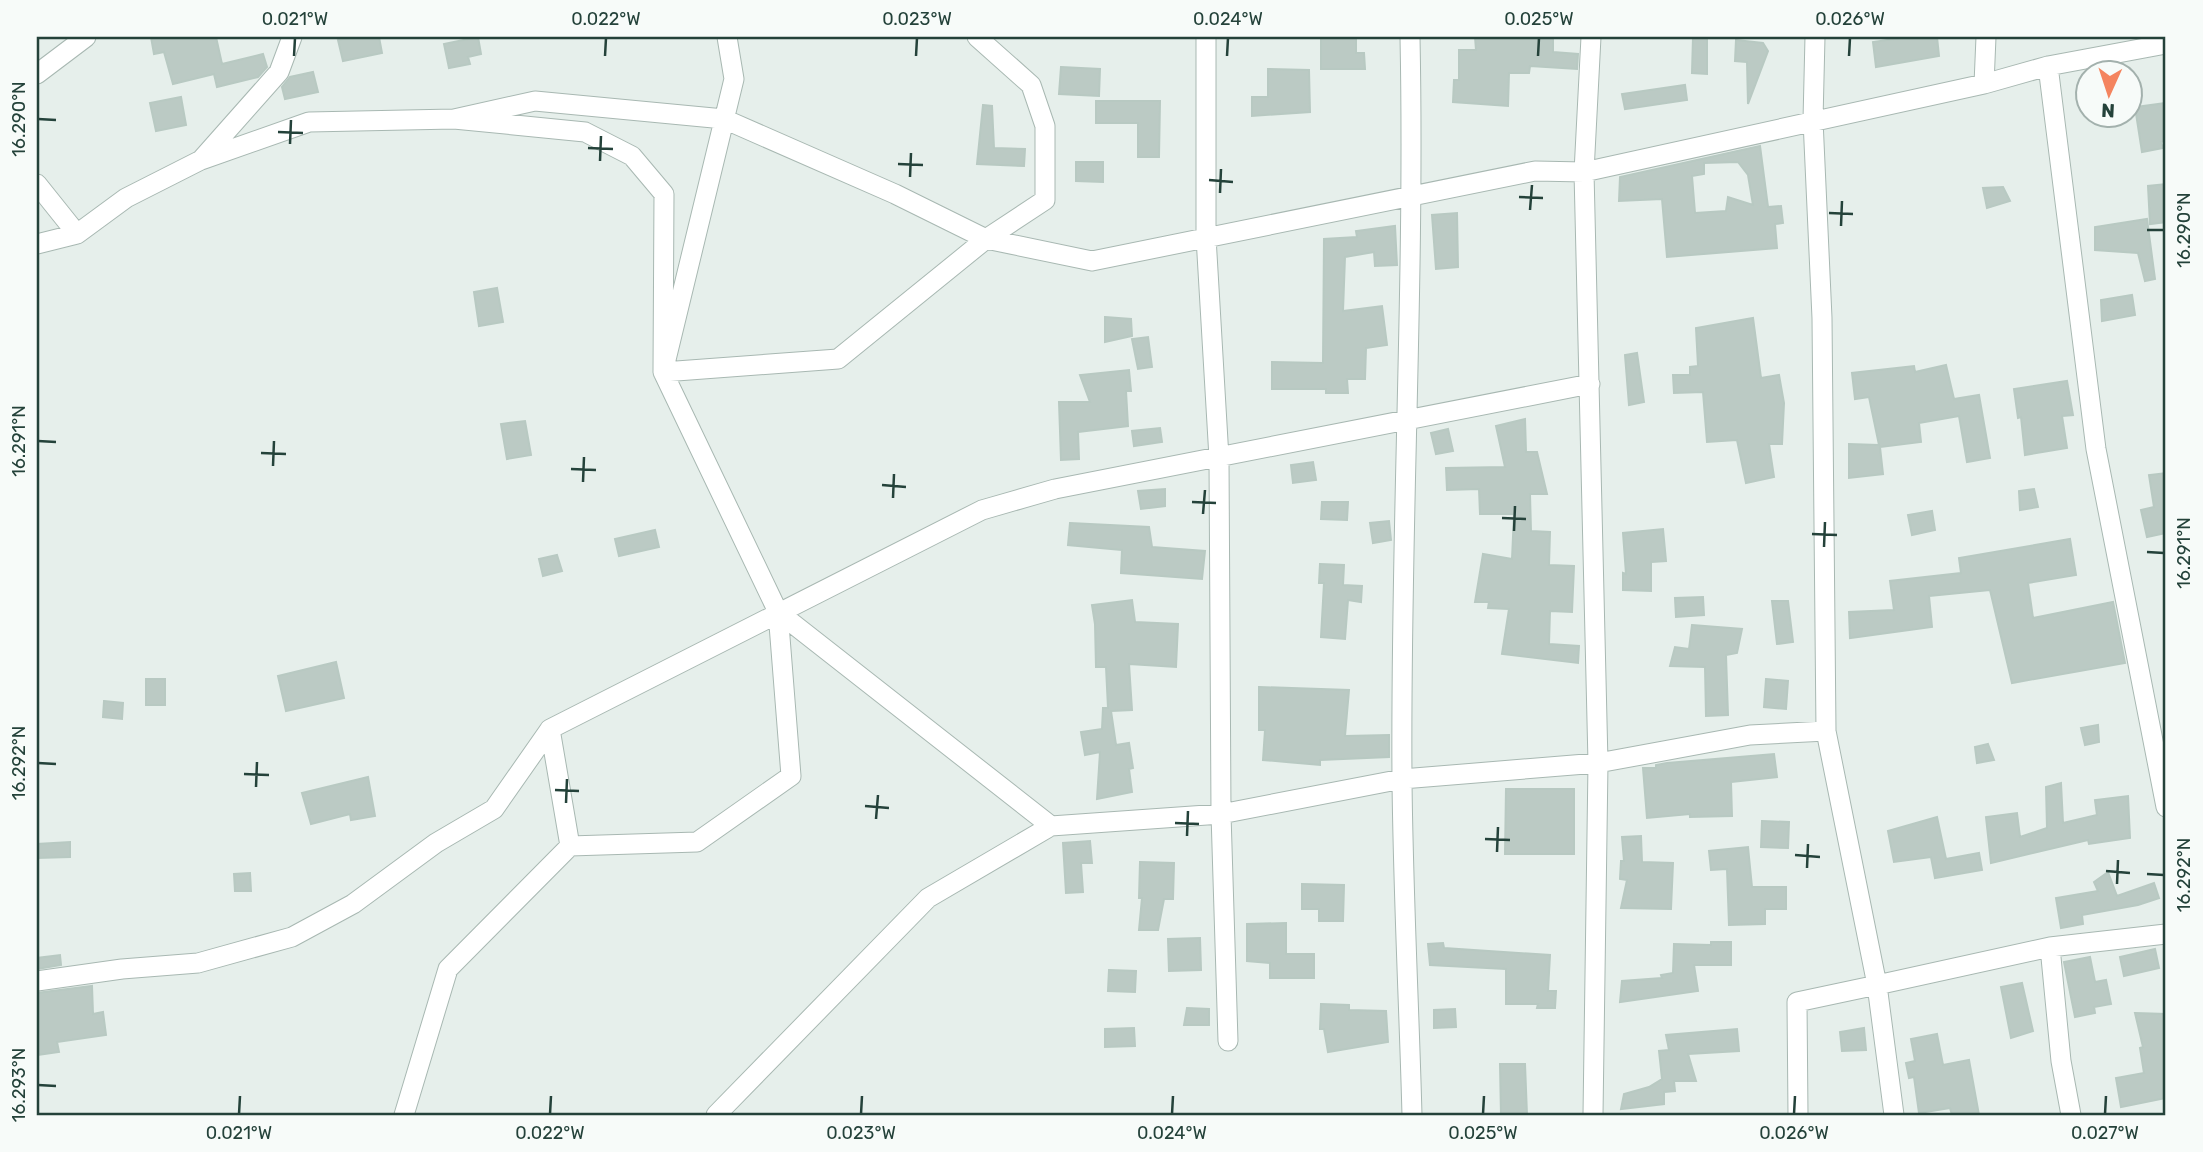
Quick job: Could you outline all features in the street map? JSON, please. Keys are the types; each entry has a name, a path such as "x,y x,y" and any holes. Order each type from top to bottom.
{"street":[{"path":"37,74 86,37"},
{"path":"201,160 279,72 292,37"},
{"path":"663,372 838,359 986,239 1045,200 1045,126 1031,85 977,37"},
{"path":"1206,37 1206,237 1219,458 1221,814 1228,1041"},
{"path":"1410,37 1413,196 1406,421 1402,779 1412,1115"},
{"path":"1591,37 1584,172 1598,763 1593,1115"},
{"path":"1815,37 1813,120 1822,318 1826,731 1877,985 1894,1115"},
{"path":"1984,83 1986,37"},
{"path":"663,372 734,79 733,43"},
{"path":"454,119 535,101 724,119 895,194 986,239 1092,261 1535,172 1584,172 1984,83 2048,66 2166,44"},
{"path":"2048,66 2096,449 2166,807"},
{"path":"37,244 77,234 126,198 201,160 309,122 454,119 585,132 632,156 664,194 663,372 778,612 791,776 697,842 570,846 448,969 404,1115"},
{"path":"37,184 77,234"},
{"path":"37,981 122,969 198,963 292,937 352,904 436,843 494,809 550,729 982,510 1055,489 1590,384"},
{"path":"778,612 1051,825"},
{"path":"550,729 570,846"},
{"path":"716,1115 928,898 1051,825 1221,814 1402,779 1598,763 1750,735 1826,731"},
{"path":"1798,1115 1797,1002 2050,947 2166,934"},
{"path":"2050,947 2061,1061 2071,1115"}],"building":[{"path":"151,37 216,37 222,64 263,54 267,67 258,77 217,87 214,74 173,84 164,52 154,54"},
{"path":"379,37 382,53 343,61 338,40"},
{"path":"478,37 481,54 468,57 470,64 449,68 444,44"},
{"path":"1321,37 1356,37 1356,53 1364,53 1365,69 1321,69"},
{"path":"1475,37 1553,37 1553,52 1578,54 1577,69 1530,66 1529,73 1509,73 1508,106 1453,102 1454,80 1459,80 1459,50 1476,50"},
{"path":"1693,37 1707,37 1707,74 1692,73"},
{"path":"1907,37 1937,37 1939,56 1876,67 1873,42"},
{"path":"1736,40 1763,43 1768,51 1748,104 1747,62 1735,61"},
{"path":"1061,67 1100,69 1099,96 1059,94"},
{"path":"1268,69 1309,70 1310,112 1252,116 1252,97 1268,97"},
{"path":"313,72 318,92 285,99 282,87 290,77"},
{"path":"1685,85 1687,100 1625,109 1622,94"},
{"path":"181,97 186,125 156,131 150,103"},
{"path":"1096,101 1160,101 1159,157 1138,157 1138,123 1096,123"},
{"path":"2166,103 2166,141 2161,142 2163,148 2142,152 2139,130 2144,130 2144,106"},
{"path":"983,105 992,106 994,148 1025,149 1024,166 977,164"},
{"path":"1760,146 1768,207 1781,206 1783,223 1775,224 1777,248 1667,257 1662,199 1619,201 1620,177","holes":["1738,162 1748,175 1753,205 1728,197 1726,211 1695,213 1692,176 1704,174 1704,163"]},
{"path":"1076,162 1103,162 1103,182 1076,181"},
{"path":"2166,184 2166,222 2150,224 2148,186"},
{"path":"2003,187 2010,201 1987,208 1983,188"},
{"path":"1457,213 1458,267 1436,269 1432,215"},
{"path":"2147,219 2155,279 2145,281 2138,253 2095,250 2095,227"},
{"path":"1395,226 1397,265 1375,266 1374,252 1345,257 1343,311 1382,306 1387,345 1366,348 1365,379 1347,379 1348,393 1326,393 1326,389 1272,389 1272,362 1323,363 1324,239 1357,237 1356,231"},
{"path":"497,288 503,322 479,326 474,292"},
{"path":"2132,295 2135,315 2102,321 2101,300"},
{"path":"1105,317 1131,319 1132,336 1105,342"},
{"path":"1753,318 1761,378 1779,375 1784,403 1782,444 1769,444 1774,477 1746,483 1737,440 1707,442 1703,392 1674,393 1673,375 1690,375 1690,367 1698,366 1696,328"},
{"path":"1148,337 1152,367 1138,369 1132,339"},
{"path":"1637,353 1644,402 1629,405 1625,355"},
{"path":"1946,365 1954,399 1979,395 1990,458 1967,462 1959,416 1919,423 1921,442 1880,447 1883,474 1849,478 1849,444 1879,445 1869,397 1855,399 1852,373 1914,366 1915,372"},
{"path":"1129,370 1131,391 1126,391 1128,426 1078,432 1079,459 1061,460 1059,402 1090,402 1080,375"},
{"path":"2067,381 2073,415 2062,416 2067,448 2025,455 2021,417 2018,418 2014,389"},
{"path":"1525,419 1526,452 1537,452 1547,494 1530,494 1531,531 1550,532 1549,565 1574,566 1572,612 1550,611 1549,644 1579,646 1578,663 1502,654 1509,609 1488,608 1489,602 1475,602 1483,554 1512,559 1514,514 1480,514 1479,489 1447,490 1446,468 1505,467 1496,426"},
{"path":"525,421 531,455 507,459 501,424"},
{"path":"1160,428 1162,442 1134,446 1132,431"},
{"path":"1448,429 1453,451 1436,454 1431,433"},
{"path":"1313,462 1316,480 1293,483 1291,465"},
{"path":"2166,473 2166,533 2147,537 2141,510 2154,507 2149,475"},
{"path":"1165,489 1165,506 1141,509 1138,491"},
{"path":"2034,489 2038,507 2020,510 2019,491"},
{"path":"1322,502 1348,502 1347,520 1321,519"},
{"path":"1932,511 1935,530 1912,535 1908,515"},
{"path":"1389,521 1391,540 1373,543 1370,523"},
{"path":"1070,523 1149,527 1152,547 1205,551 1202,579 1121,573 1122,550 1068,545"},
{"path":"1663,529 1666,561 1651,562 1651,591 1623,590 1623,573 1626,574 1623,533"},
{"path":"655,530 659,547 619,556 615,539"},
{"path":"2070,539 2076,575 2028,583 2033,618 2113,602 2125,663 2012,683 1990,590 1929,596 1932,627 1850,638 1849,612 1894,610 1890,581 1961,573 1959,558"},
{"path":"557,555 562,571 543,576 539,559"},
{"path":"1320,564 1344,565 1343,585 1362,586 1361,602 1348,600 1345,639 1321,637 1324,583 1319,583"},
{"path":"1703,597 1704,615 1676,617 1675,598"},
{"path":"1132,600 1135,622 1178,624 1176,667 1129,664 1132,710 1111,711 1116,745 1129,743 1133,768 1129,769 1132,792 1097,799 1100,752 1085,755 1081,732 1102,729 1103,708 1108,708 1106,667 1096,667 1092,605"},
{"path":"1772,601 1788,601 1793,642 1777,644"},
{"path":"1692,625 1742,629 1737,653 1726,655 1728,715 1706,716 1705,667 1670,666 1675,647 1689,649"},
{"path":"336,662 344,698 286,711 278,676"},
{"path":"146,679 165,679 165,705 146,705"},
{"path":"1766,679 1788,681 1786,709 1764,707"},
{"path":"1259,687 1349,690 1345,736 1389,735 1389,757 1320,760 1320,765 1263,760 1265,730 1259,730"},
{"path":"104,701 123,703 122,719 103,717"},
{"path":"2098,725 2099,742 2085,745 2081,728"},
{"path":"1988,744 1994,760 1977,763 1975,747"},
{"path":"1774,754 1777,777 1731,782 1732,816 1690,817 1690,814 1647,818 1643,768 1656,768 1656,765 1667,763"},
{"path":"368,777 375,816 351,820 350,814 311,824 302,793"},
{"path":"2061,783 2063,823 2097,815 2095,800 2128,796 2130,838 2089,844 2088,840 1991,863 1986,817 2017,813 2020,837 2047,828 2046,787"},
{"path":"1506,789 1574,789 1574,854 1505,854"},
{"path":"1937,817 1946,859 1979,853 1982,870 1935,878 1931,857 1894,862 1888,831"},
{"path":"1762,821 1789,822 1788,848 1761,847"},
{"path":"1641,836 1642,862 1673,863 1671,909 1621,908 1627,880 1620,879 1621,861 1624,861 1622,837"},
{"path":"1090,841 1092,863 1081,863 1083,892 1066,893 1063,843"},
{"path":"70,842 70,857 37,858 37,844"},
{"path":"1748,847 1752,887 1786,887 1786,909 1765,909 1765,924 1729,925 1727,869 1711,870 1709,851"},
{"path":"1140,862 1174,863 1173,899 1164,899 1158,930 1139,930 1142,898 1139,898"},
{"path":"2108,872 2117,896 2154,883 2159,898 2138,905 2082,915 2083,924 2061,928 2056,898 2098,891 2094,882"},
{"path":"250,873 251,891 235,891 234,874"},
{"path":"1302,884 1344,885 1343,921 1319,921 1319,909 1302,909"},
{"path":"1286,923 1286,954 1314,954 1314,978 1270,978 1270,963 1247,961 1247,924"},
{"path":"1200,938 1201,970 1169,971 1168,939"},
{"path":"1711,942 1731,942 1731,965 1694,965 1698,991 1620,1002 1622,981 1662,978 1661,975 1673,973 1674,944 1711,945"},
{"path":"1443,943 1444,948 1550,955 1548,991 1556,991 1555,1008 1537,1008 1538,1004 1506,1004 1506,969 1430,965 1428,944"},
{"path":"2155,949 2159,968 2124,976 2120,957"},
{"path":"60,955 61,965 37,969 37,958"},
{"path":"2090,957 2095,982 2106,980 2111,1004 2094,1007 2095,1013 2075,1017 2064,962"},
{"path":"1109,970 1136,971 1135,992 1108,991"},
{"path":"2022,983 2033,1031 2011,1038 2001,987"},
{"path":"92,986 93,1014 103,1012 106,1035 57,1042 59,1052 37,1055 37,993"},
{"path":"1321,1004 1349,1005 1349,1010 1386,1011 1388,1042 1328,1052 1324,1029 1320,1029"},
{"path":"1187,1008 1209,1009 1209,1025 1184,1025"},
{"path":"1455,1009 1456,1027 1434,1028 1434,1010"},
{"path":"2135,1013 2166,1014 2166,1098 2121,1107 2116,1078 2144,1073 2140,1048 2143,1047"},
{"path":"1134,1028 1135,1046 1105,1047 1105,1029"},
{"path":"1864,1028 1866,1050 1842,1051 1840,1032"},
{"path":"1737,1029 1739,1051 1688,1054 1696,1081 1674,1081 1675,1091 1664,1092 1664,1104 1621,1109 1624,1094 1649,1087 1662,1079 1659,1051 1669,1050 1666,1035"},
{"path":"1937,1034 1943,1065 1969,1060 1979,1115 1952,1115 1950,1108 1919,1113 1914,1077 1909,1078 1906,1063 1915,1061 1911,1039"},
{"path":"1500,1064 1525,1064 1527,1115 1501,1115"}]}
